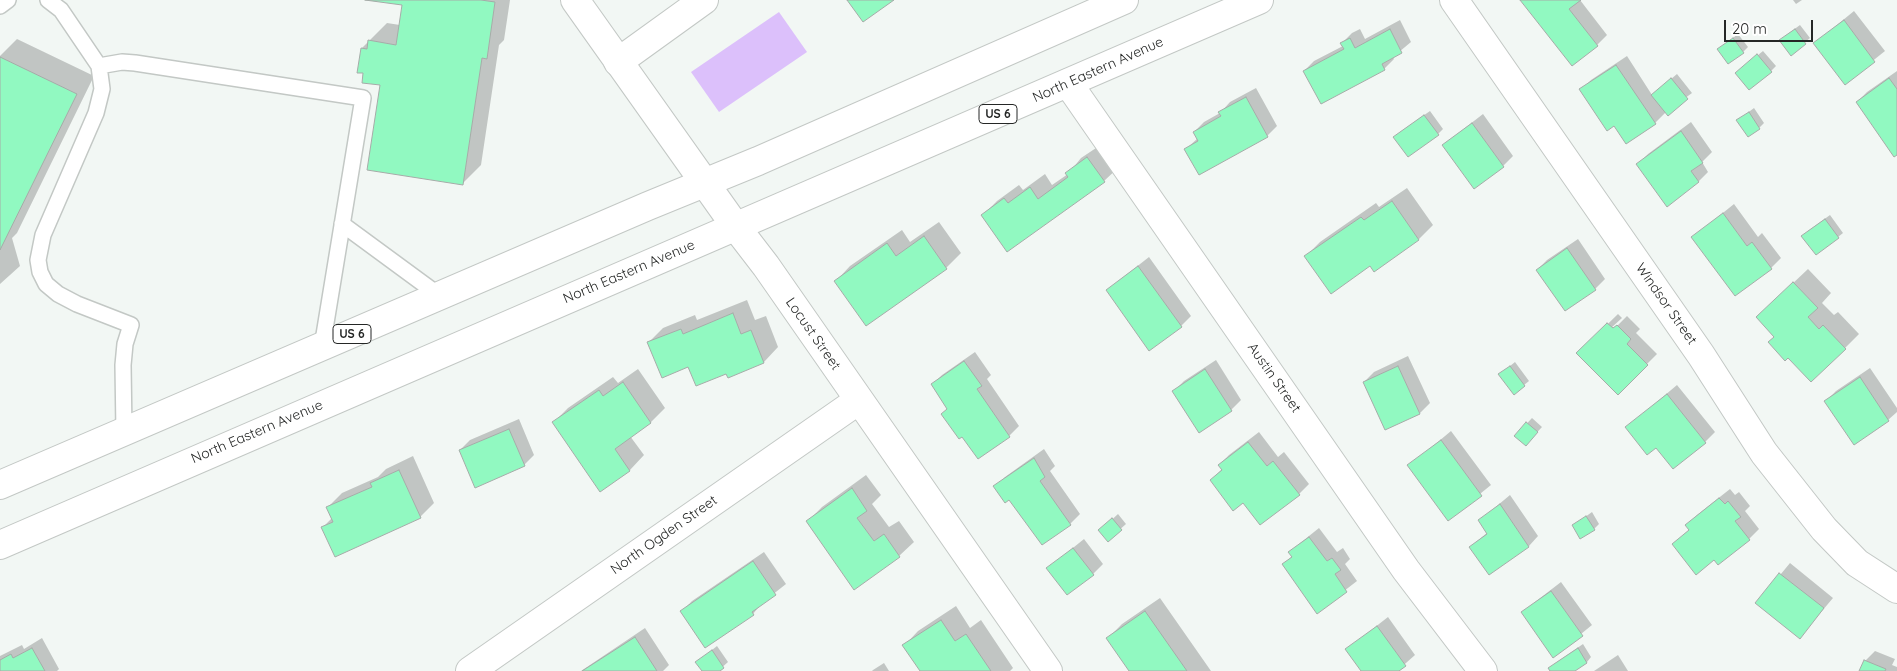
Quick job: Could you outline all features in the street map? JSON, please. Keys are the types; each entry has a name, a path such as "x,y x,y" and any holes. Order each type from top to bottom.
{"street":[{"name":"Locust Street","path":"575,0 704,183 766,266 1048,671"},
{"path":"618,62 704,0"},
{"name":"US 6","path":"0,485 704,183 1124,0"},
{"name":"North Eastern Avenue","path":"0,545 1259,0"},
{"name":"Windsor Street","path":"1454,0 1701,355 1764,453 1824,530 1857,563 1897,589"},
{"name":"Austin Street","path":"1068,83 1406,570 1483,671"},
{"name":"North Ogden Street","path":"470,671 858,400"}],"lane":[{"path":"0,6 8,0"},
{"path":"48,0 61,10 99,66 102,90 100,101 43,235 38,260 40,272 46,284 58,294 97,313 131,325 125,344 123,365 124,432"},
{"path":"99,66 122,62 135,63 363,98 322,347"},
{"path":"342,224 440,296"}],"shaded area":[{"path":"779,12 807,52 719,112 691,72"}],"building":[{"path":"365,0 481,0 495,2 487,59 482,58 463,185 367,170 380,85 362,83 363,73 357,73 361,48 367,49 368,40 396,45 402,5"},
{"path":"847,0 894,0 863,22"},
{"path":"1520,0 1581,0 1569,9 1598,46 1572,66"},
{"path":"1844,20 1875,62 1845,85 1813,43"},
{"path":"1390,29 1402,53 1382,64 1385,70 1321,104 1303,71 1344,49 1340,43 1350,38 1355,48"},
{"path":"1795,29 1806,44 1791,56 1779,40"},
{"path":"1733,38 1744,53 1728,64 1717,49"},
{"path":"1757,54 1772,72 1749,90 1735,73"},
{"path":"0,57 77,94 0,250"},
{"path":"1616,65 1656,124 1626,144 1614,126 1607,131 1579,89"},
{"path":"1671,78 1688,99 1668,116 1651,95"},
{"path":"1889,78 1897,89 1897,155 1894,157 1856,102"},
{"path":"1246,97 1268,137 1199,175 1184,149 1198,141 1193,132 1221,116 1218,112"},
{"path":"1749,112 1760,129 1748,137 1736,120"},
{"path":"1424,115 1439,135 1408,157 1393,137"},
{"path":"1472,123 1504,167 1474,189 1442,145"},
{"path":"1681,131 1703,163 1691,171 1699,182 1667,207 1636,164"},
{"path":"1087,157 1105,182 1007,252 981,215 1004,198 1008,203 1030,187 1038,199 1068,177 1065,173"},
{"path":"1392,201 1419,240 1374,272 1370,266 1331,294 1304,256 1361,217 1364,220"},
{"path":"1723,213 1747,246 1752,242 1772,269 1735,296 1691,237"},
{"path":"1825,219 1839,238 1816,255 1801,236"},
{"path":"924,236 947,269 866,326 834,281 887,243 896,256"},
{"path":"1567,248 1596,290 1565,311 1536,270"},
{"path":"1138,266 1182,327 1149,351 1106,290"},
{"path":"1793,282 1818,308 1808,317 1819,329 1823,325 1846,349 1811,382 1788,358 1785,361 1768,342 1774,337 1756,317"},
{"path":"733,313 741,334 751,330 764,363 728,378 726,374 696,386 688,367 662,378 647,342 681,329 683,334"},
{"path":"1607,323 1613,328 1617,325 1631,339 1627,344 1648,365 1618,395 1576,353"},
{"path":"964,361 982,386 977,389 1010,437 978,459 962,437 959,439 941,414 947,409 931,384"},
{"path":"1398,366 1420,414 1385,430 1363,382"},
{"path":"1510,366 1525,386 1514,395 1498,374"},
{"path":"1205,369 1232,411 1199,433 1172,391"},
{"path":"1860,377 1889,421 1854,445 1824,401"},
{"path":"623,382 651,423 615,449 630,471 600,492 552,422 599,390 603,396"},
{"path":"1667,394 1706,443 1673,469 1656,448 1647,455 1625,427"},
{"path":"1526,422 1538,432 1526,446 1514,436"},
{"path":"509,429 525,466 475,488 459,450"},
{"path":"1441,440 1482,496 1448,521 1407,465"},
{"path":"1248,442 1267,466 1273,461 1300,495 1260,525 1243,503 1233,511 1210,480 1222,470 1218,465"},
{"path":"1034,458 1045,477 1040,481 1071,525 1042,545 1009,500 1005,503 993,486"},
{"path":"399,470 421,518 335,557 321,527 333,522 326,507 372,487 370,483"},
{"path":"852,488 867,511 857,518 874,541 884,534 900,557 854,590 806,521"},
{"path":"1719,498 1725,504 1728,501 1741,517 1735,521 1750,540 1718,565 1714,560 1696,575 1672,544 1689,530 1685,525"},
{"path":"1500,504 1529,547 1489,575 1469,547 1487,534 1478,520"},
{"path":"1586,516 1595,530 1580,539 1572,525"},
{"path":"1112,518 1122,530 1108,542 1098,530"},
{"path":"1309,537 1327,561 1332,558 1341,570 1335,574 1347,592 1317,614 1282,564 1292,557 1288,552"},
{"path":"1073,548 1094,575 1067,595 1046,568"},
{"path":"753,561 776,595 752,612 754,615 705,648 680,611"},
{"path":"1779,573 1824,608 1800,639 1755,603"},
{"path":"1551,591 1583,636 1553,658 1521,612"},
{"path":"1145,611 1187,671 1129,671 1106,638"},
{"path":"941,620 955,641 966,634 991,671 920,671 902,645"},
{"path":"1377,626 1406,666 1399,671 1361,671 1345,649"},
{"path":"635,637 657,671 582,671"},
{"path":"32,648 45,671 0,671 0,660 11,654 13,658"},
{"path":"1578,648 1587,663 1575,671 1550,671 1548,668"},
{"path":"712,650 724,668 720,671 702,671 695,662"},
{"path":"1864,660 1886,669 1885,671 1859,671"}]}
